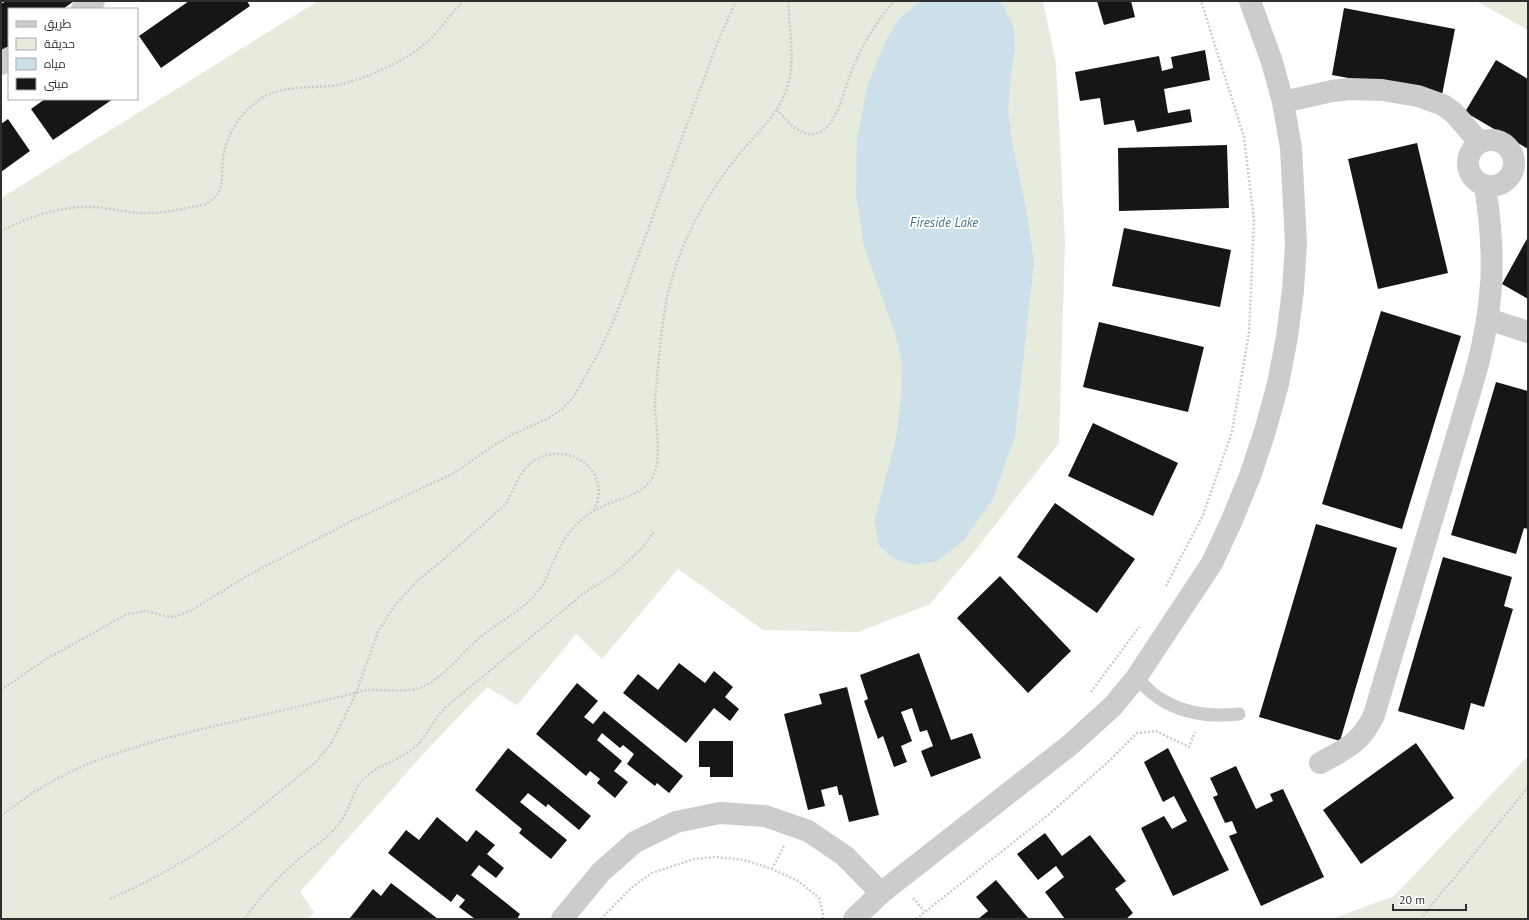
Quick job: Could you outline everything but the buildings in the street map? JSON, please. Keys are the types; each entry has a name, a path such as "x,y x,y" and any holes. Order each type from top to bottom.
{"street":[{"path":"84,8 94,1"},
{"path":"854,919 881,893 1070,745 1113,706 1136,678 1212,562 1232,520 1250,476 1265,431 1276,390 1287,337 1293,290 1296,243 1291,148 1283,102 1272,62 1250,1"},
{"path":"1283,102 1332,91 1349,89 1382,90 1418,96 1443,105 1454,113 1480,143"},
{"path":"1487,140 1496,140 1510,148 1521,166 1502,184 1485,186 1478,183 1469,170 1469,155 1480,143 1487,140"},
{"path":"1320,763 1346,749 1363,735 1374,715 1475,375 1488,320 1492,286 1490,219 1485,186"},
{"path":"1488,320 1528,332"},
{"path":"562,919 601,872 635,842 676,822 720,813 765,816 808,831 845,856 881,893"}],"lane":[{"path":"1136,678 1159,698 1182,710 1224,716 1239,714"}],"path":[{"path":"1,231 23,220 68,208 90,207 144,213 199,206 210,202 221,190 224,154 227,141 240,117 256,103 273,92 349,82 373,73 408,56 428,41 463,1"},
{"path":"1,690 43,661 127,614 146,611 174,617 190,611 247,576 298,548 449,476 513,434 549,418 562,409 581,385 615,318 717,44 736,1"},
{"path":"1,816 46,785 72,771 99,759 133,748 205,728 356,693 378,689 404,691 418,688 431,682 443,674 477,639 519,611 531,600 541,588 561,545 581,520 594,510 642,490 656,472 658,461 655,402 659,353 668,292 677,262 692,227 719,180 777,110 781,103 788,85 792,67 789,1"},
{"path":"777,110 795,128 804,133 814,134 823,131 830,124 835,115 854,64 864,45 874,27 894,1"},
{"path":"1164,591 1203,515 1232,432 1250,333 1254,220 1244,137 1201,1"},
{"path":"110,899 150,880 189,858 226,834 262,807 310,766 332,742 356,693 378,632 395,606 416,582 500,510 512,496 520,475 526,467 544,456 555,454 568,454 578,458 588,465 595,475 598,487 598,499 594,510"},
{"path":"245,919 280,876 330,834 345,814 354,792 367,776 375,769 405,754 415,747 447,706 583,594 614,574 642,548 654,532"},
{"path":"1087,698 1143,621"},
{"path":"916,919 1048,815 1108,762 1137,733 1156,731 1189,747 1202,714"},
{"path":"1421,919 1528,787"},
{"path":"601,919 630,888 652,873 694,859 716,857 744,860 772,869 798,881 819,898 823,914 822,919"}],"green space":[{"path":"318,1 1043,1 1056,63 1065,242 1059,443 974,552 930,604 858,632 763,630 678,569 602,659 576,634 517,705 487,687 426,751 300,892 314,912 309,919 1,919 1,198"},
{"path":"1476,1 1528,1 1528,30"},
{"path":"1528,756 1528,919 1332,919 1394,896"}],"water":[{"name":"Fireside Lake","path":"920,1 999,1 1004,6 1014,29 1015,49 1008,109 1012,141 1027,213 1034,262 1015,436 993,499 964,540 937,561 914,565 894,559 879,545 874,522 896,439 901,399 902,362 895,333 864,247 856,194 857,137 868,84 886,40 899,19"}]}
